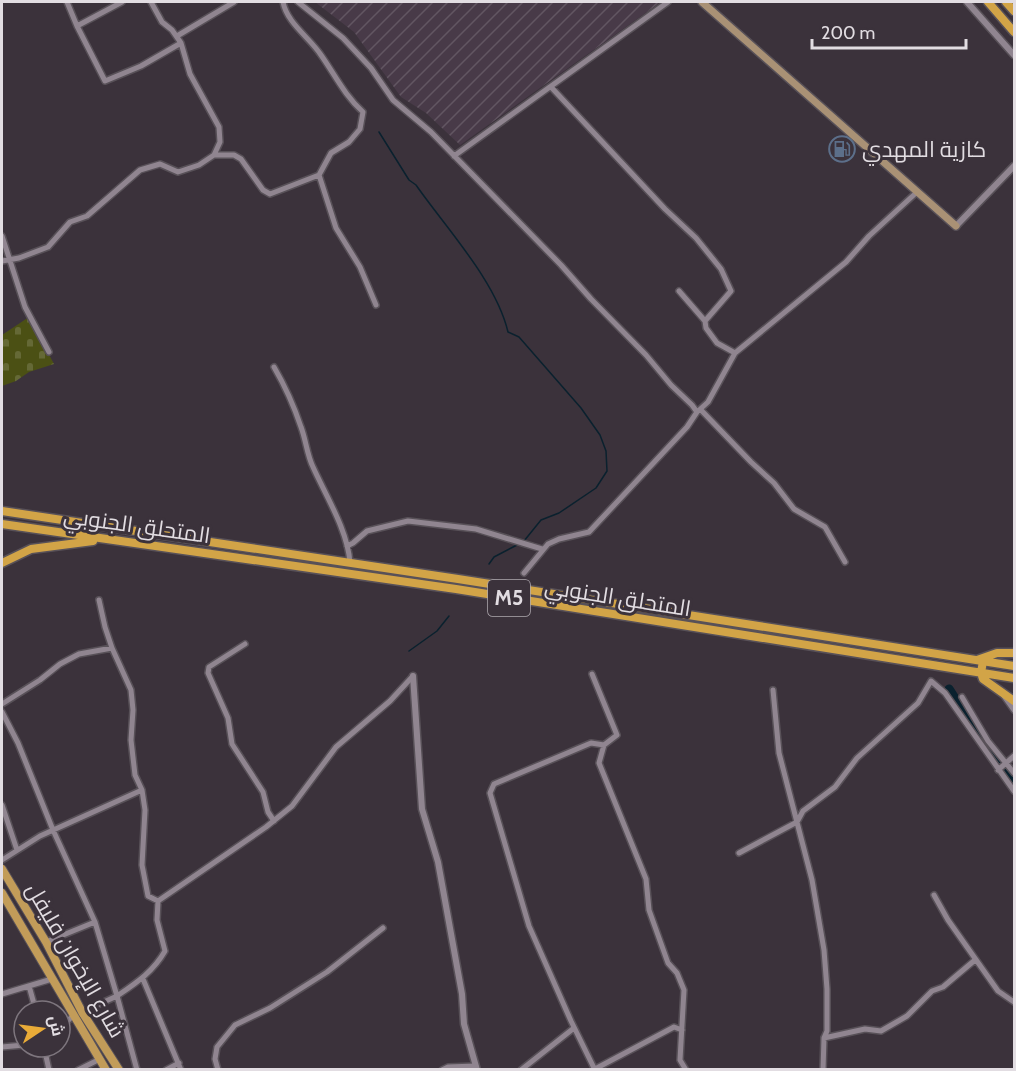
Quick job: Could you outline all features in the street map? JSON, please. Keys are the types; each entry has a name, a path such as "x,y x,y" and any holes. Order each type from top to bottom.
{"highway":[{"path":"988,2 1014,32"},
{"path":"1006,2 1014,11"},
{"name":"المتحلق الجنوبي","path":"2,511 1014,666"},
{"name":"المتحلق الجنوبي","path":"2,524 424,585 1014,678"},
{"path":"2,563 31,549 106,540"},
{"path":"1014,653 997,653 980,661 981,673 986,681 1014,701"}],"main road":[{"path":"702,2 956,226"},
{"name":"شارع الإخوان فليفل","path":"2,869 46,942 106,1070"},
{"name":"شارع الإخوان فليفل","path":"2,893 52,979 119,1070"}],"street":[{"path":"67,2 105,81 141,66 182,43"},
{"path":"77,26 123,2"},
{"path":"2,261 48,247 70,222 87,216 140,170 160,164 178,172 199,165 214,155 220,142 219,128 190,74 182,43 162,22 151,2"},
{"path":"177,36 234,2"},
{"path":"282,2 293,23 320,53 351,101 363,112 360,129 349,142 331,153 322,165 319,174 336,228 360,267 376,305"},
{"path":"298,2 343,38 371,68 393,100 431,132 561,265 646,355 671,385 774,483 794,509 825,527 845,562"},
{"path":"454,156 668,2"},
{"path":"967,2 1014,55"},
{"path":"551,87 718,263 730,284 731,291 705,321"},
{"path":"214,155 234,155 241,159 263,190 270,194 319,174"},
{"path":"956,226 1014,166"},
{"path":"524,573 543,549 553,542 589,532 651,468 708,402 735,353 846,262 869,236 917,192"},
{"path":"2,236 25,307 49,352"},
{"path":"679,291 705,321 706,328 717,343 735,353"},
{"path":"274,367 288,391 302,428 312,465 329,499 347,546 350,563"},
{"path":"347,546 367,531 408,521 476,528 543,549"},
{"path":"99,600 112,648 131,690 133,710 131,740 135,775 142,789 145,810 142,865 148,896 158,901"},
{"path":"245,644 209,667 208,673 228,718 232,744 263,792 268,812 274,821"},
{"path":"2,704 40,680 60,664 79,654 112,648"},
{"path":"592,674 617,735 604,745 599,763 646,879 649,910 668,963 677,973 684,990 680,1060 686,1070"},
{"path":"158,901 274,821 292,806 336,747 390,701 413,676"},
{"path":"413,676 422,809 438,862 462,994 464,1024 476,1068 448,1067 442,1070"},
{"path":"739,853 796,822 803,812 835,787 863,753 918,704 931,681 945,693 1014,791"},
{"path":"773,690 778,753 812,880 824,950 827,1031 824,1038 823,1070"},
{"path":"1002,692 1014,710"},
{"path":"962,697 988,741 1014,773"},
{"path":"2,712 4,721 22,754 53,830 95,922 137,1070"},
{"path":"604,745 591,743 494,784 490,793 529,926 574,1028 595,1069 674,1027 682,1030"},
{"path":"998,770 1014,756"},
{"path":"2,860 53,830 142,789"},
{"path":"2,805 17,850"},
{"path":"934,895 948,921 998,991 1014,1002"},
{"path":"72,1019 117,996 157,965 165,951 157,920 158,901"},
{"path":"46,942 95,922"},
{"path":"218,1070 215,1059 217,1047 235,1025 270,1008 327,972 383,928"},
{"path":"824,1038 865,1029 880,1031 907,1016 932,991 943,987 975,960"},
{"path":"143,978 181,1070"},
{"path":"2,994 52,979"},
{"path":"29,986 33,999"},
{"path":"521,1070 574,1028"},
{"path":"78,1070 100,1059"},
{"path":"166,1070 179,1063"}],"shaded area":[{"path":"315,2 661,2 460,145 426,113 401,97 354,32"}],"green space":[{"path":"29,317 54,364 29,372 16,381 2,386 2,335"}],"waterway":[{"path":"379,132 409,180 416,185 482,274 502,313 508,332 519,337 581,408 600,435 606,451 607,471 596,488 559,513 541,520 524,541"},
{"path":"489,564 494,557 517,545"},
{"path":"409,651 437,631 449,616"},
{"path":"949,689 980,736 1014,781"}],"place":[{"name":"كازية المهدي","path":"842,149"}]}
